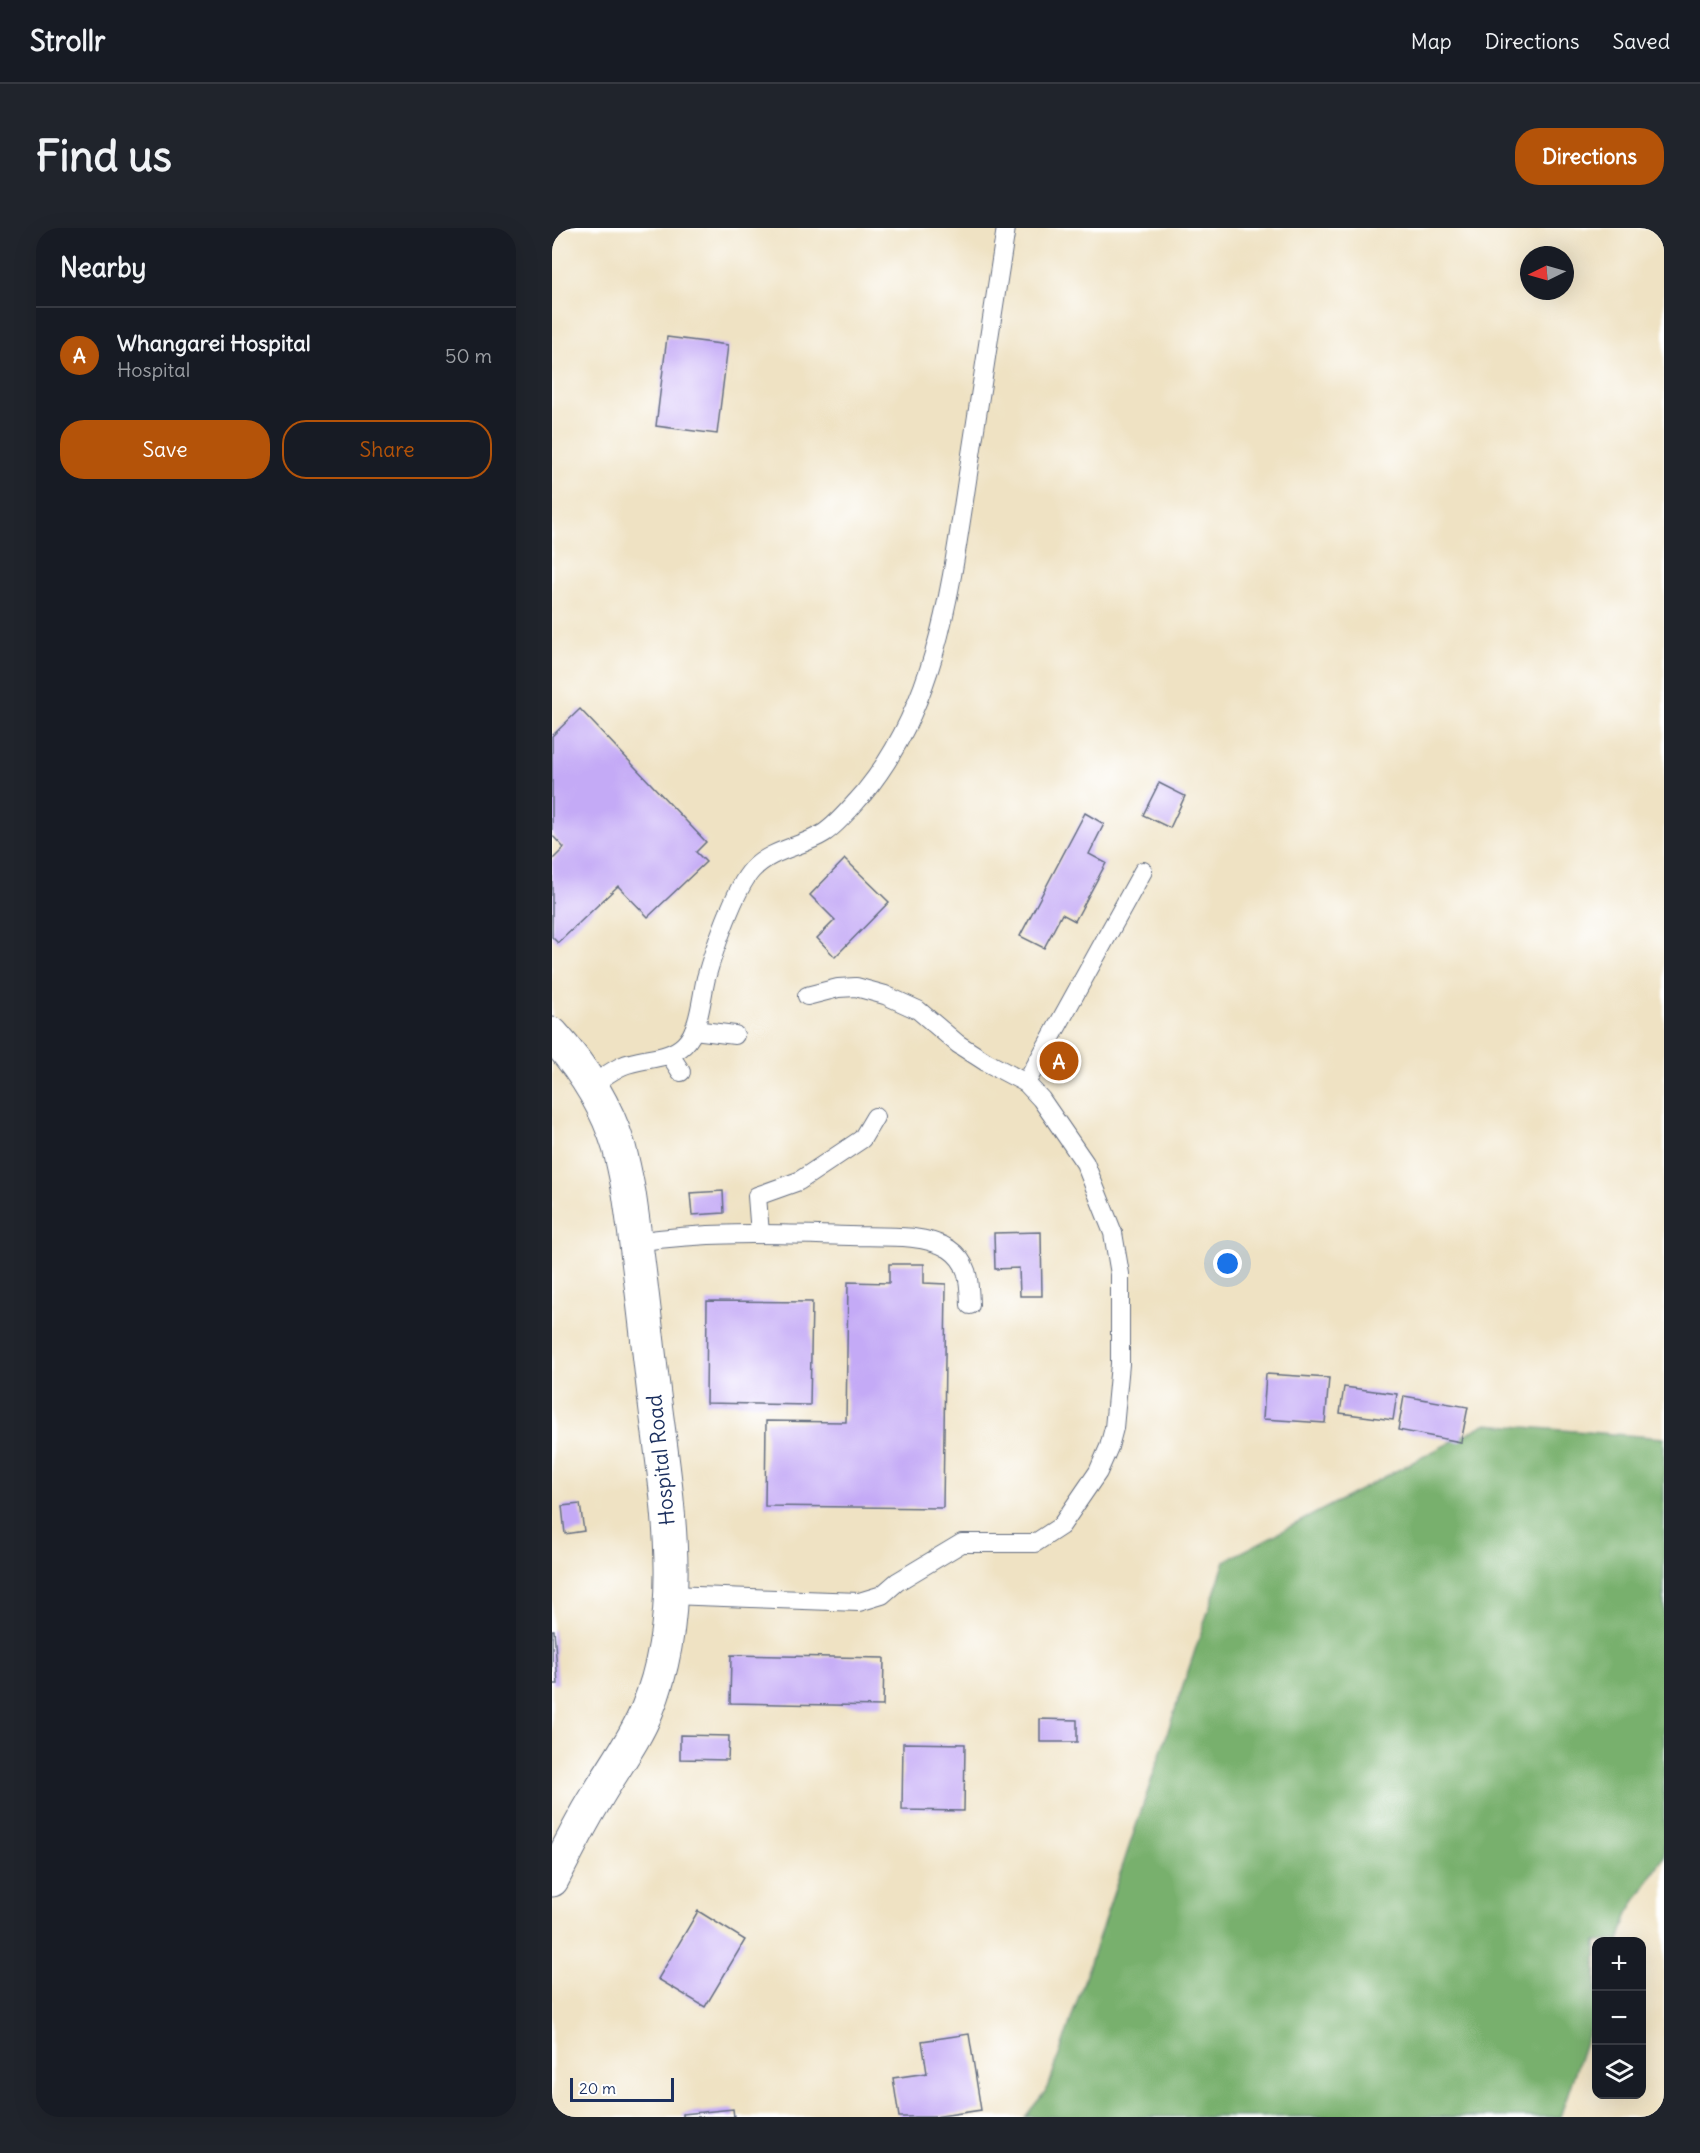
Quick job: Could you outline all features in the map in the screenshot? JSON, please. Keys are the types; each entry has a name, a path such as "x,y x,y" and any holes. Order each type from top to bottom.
{"street":[{"name":"Hospital Road","path":"552,1034 571,1055 591,1085 619,1146 629,1193 669,1524 670,1596 668,1633 663,1659 647,1710 625,1753 595,1798 552,1880"}],"lane":[{"path":"591,1085 622,1066 670,1055 685,1044 694,1030 707,975 738,889 752,869 768,858 825,833 843,816 866,790 889,756 912,715 927,679 950,590 1006,228"},
{"path":"1026,1083 1143,871"},
{"path":"670,1596 859,1602 882,1595 897,1582 962,1543 1035,1543 1061,1526 1098,1473 1114,1428 1120,1364 1120,1274 1113,1233 1085,1163 1041,1099 1026,1083 977,1056 918,1010 885,995 856,987 838,988 807,996"},
{"path":"694,1030 735,1035"},
{"path":"670,1055 681,1072"},
{"path":"760,1233 757,1196 799,1181 862,1139 875,1117"},
{"path":"636,1242 671,1237 760,1233 904,1238 929,1241 948,1248 962,1260 969,1276 970,1305"}],"green space":[{"path":"1485,1424 1664,1438 1664,1857 1628,1913 1620,1937 1592,1937 1592,2021 1560,2117 1025,2117 1048,2088 1225,1561"}],"building":[{"path":"667,337 728,345 717,434 656,426"},
{"path":"580,709 706,842 696,852 706,862 648,917 618,886 558,943 552,937 552,860 564,848 552,835 552,736"},
{"path":"1159,783 1185,796 1170,828 1143,815"},
{"path":"1085,813 1104,824 1089,854 1106,863 1075,921 1062,914 1044,948 1020,936"},
{"path":"845,859 889,902 835,957 817,938 835,920 810,895"},
{"path":"723,1191 724,1213 692,1215 690,1193"},
{"path":"1041,1232 1042,1296 1020,1296 1019,1268 995,1269 994,1233"},
{"path":"889,1264 924,1264 924,1283 946,1284 943,1508 765,1506 766,1421 846,1422 848,1282 889,1283"},
{"path":"707,1301 812,1302 810,1405 706,1403"},
{"path":"1266,1374 1329,1378 1325,1423 1263,1419"},
{"path":"1344,1387 1397,1394 1393,1420 1340,1413"},
{"path":"1404,1396 1468,1407 1461,1442 1398,1430"},
{"path":"580,1504 584,1531 565,1534 562,1506"},
{"path":"552,1630 554,1630 558,1684 552,1684"},
{"path":"731,1655 884,1658 883,1706 730,1703"},
{"path":"1040,1719 1077,1720 1077,1742 1040,1742"},
{"path":"680,1735 729,1736 728,1760 680,1759"},
{"path":"903,1743 965,1744 964,1811 902,1810"},
{"path":"698,1911 745,1940 705,2007 658,1979"},
{"path":"969,2034 981,2110 934,2117 899,2117 893,2078 927,2073 922,2041"},
{"path":"733,2109 734,2117 683,2117 683,2114"}],"place":[{"name":"Whangarei Hospital","path":"1059,1061"}]}
